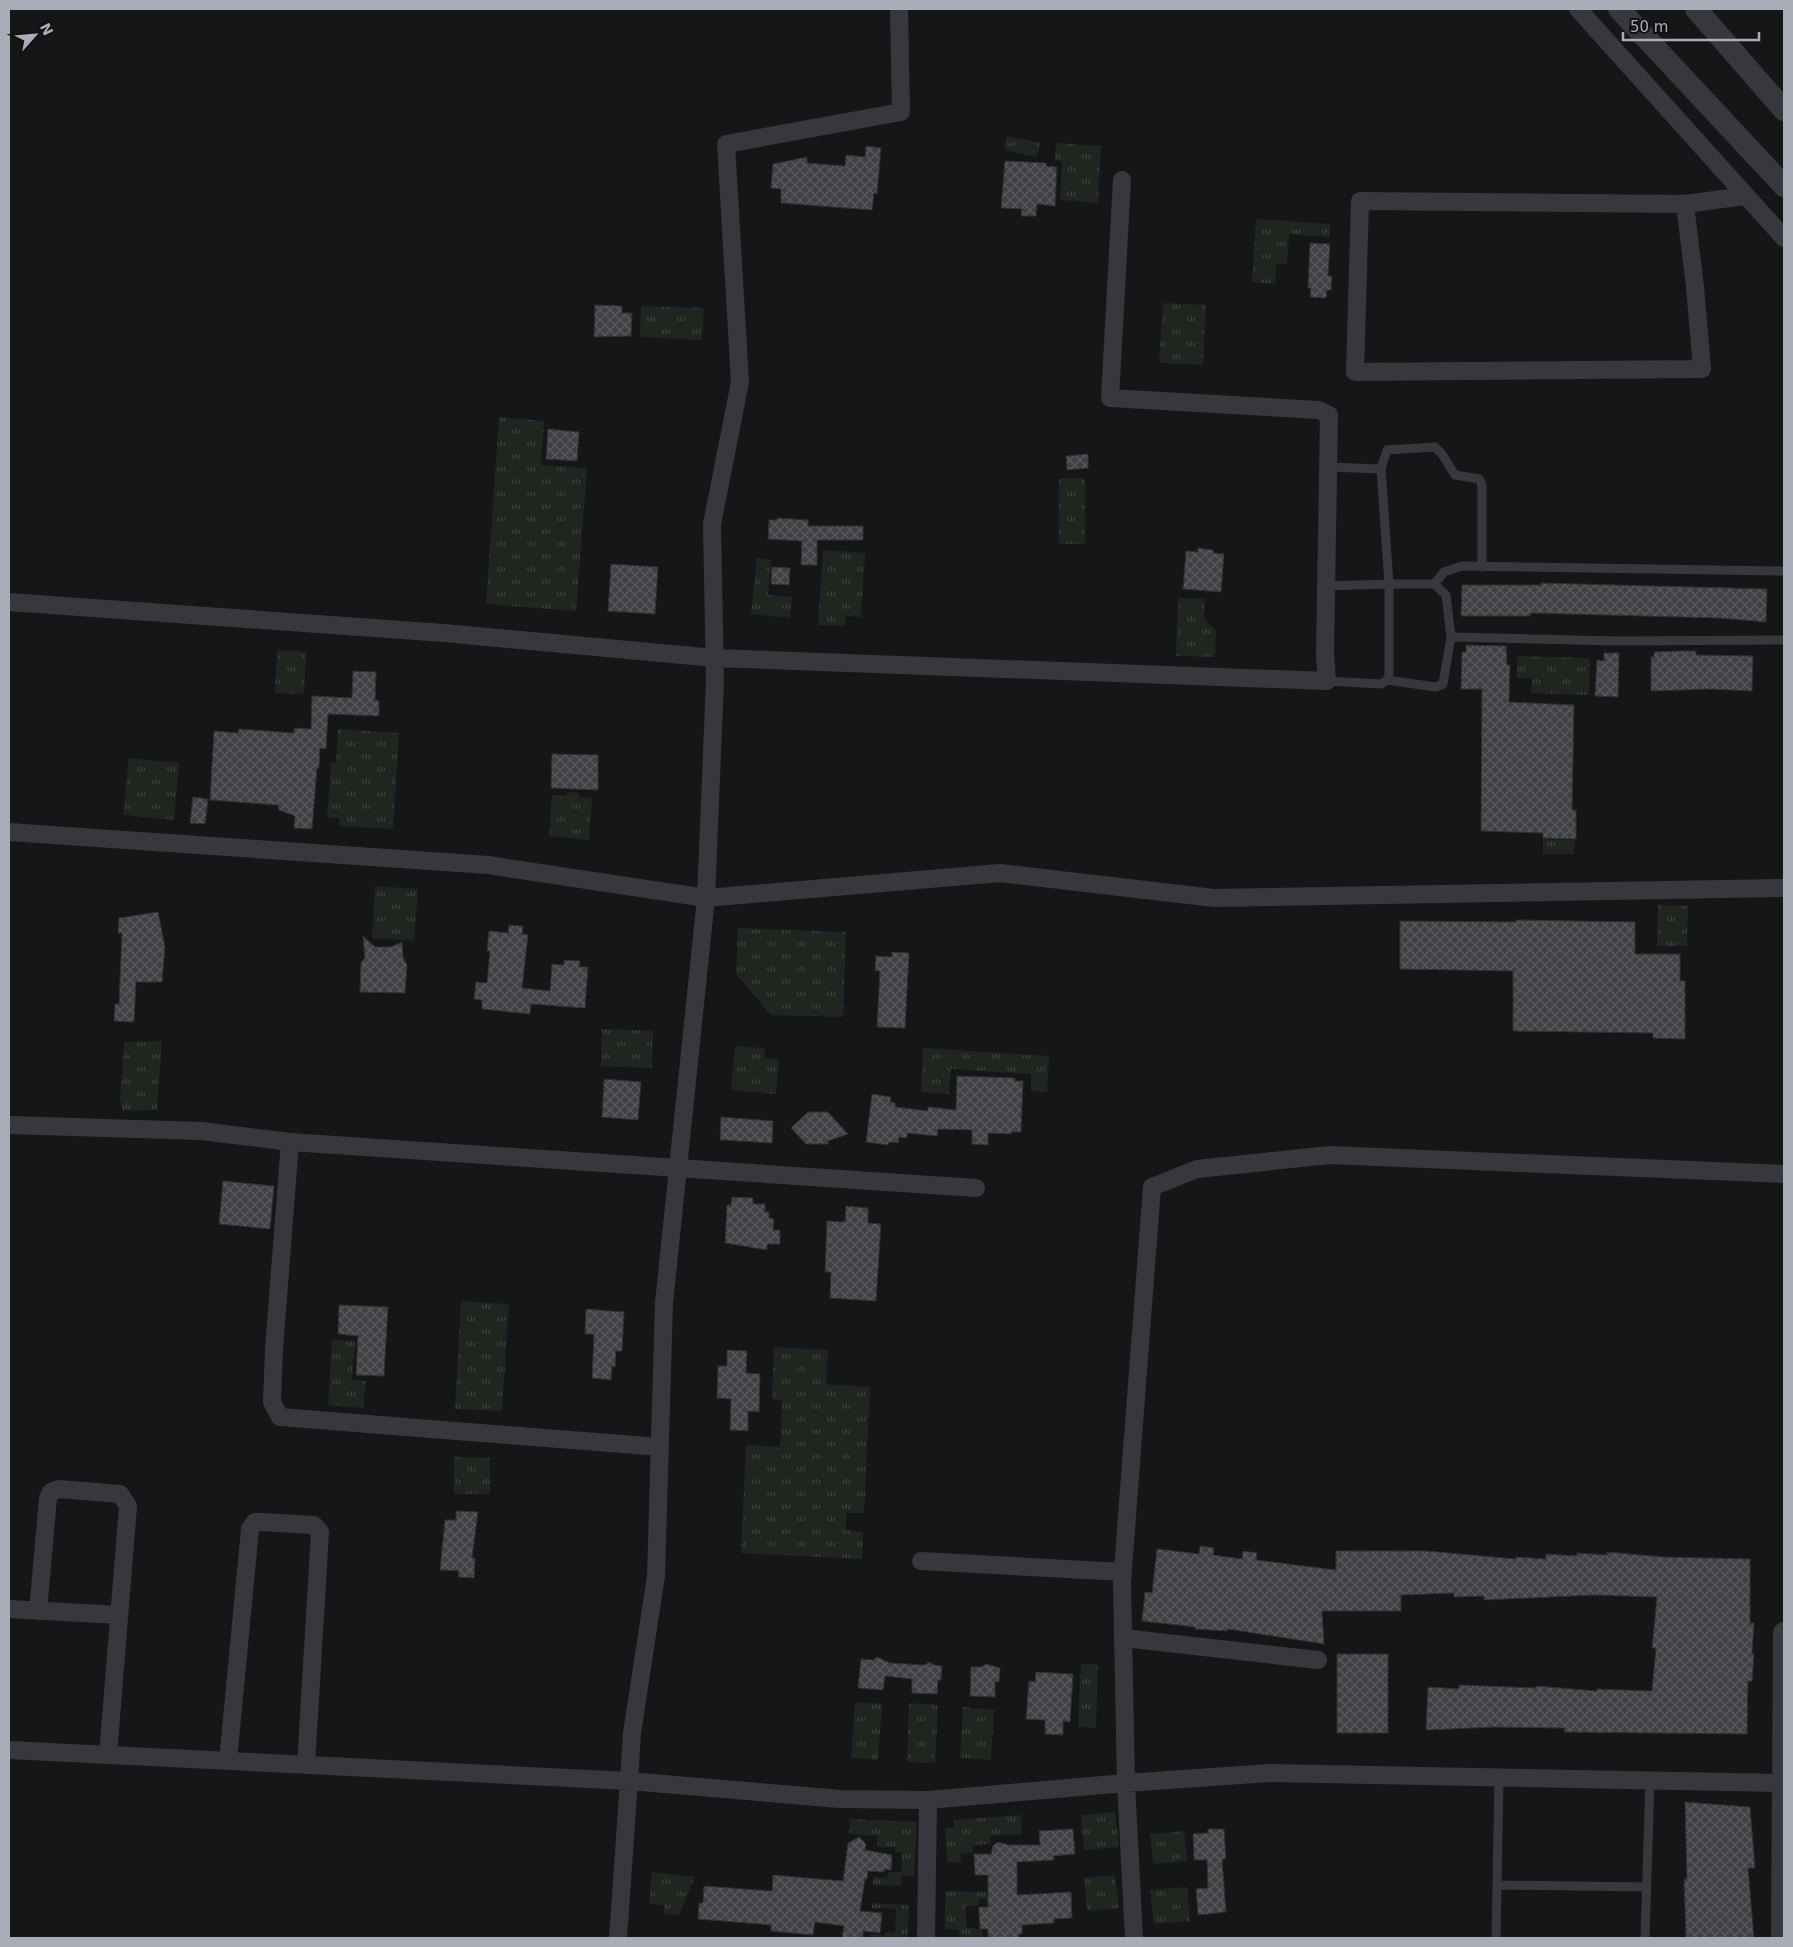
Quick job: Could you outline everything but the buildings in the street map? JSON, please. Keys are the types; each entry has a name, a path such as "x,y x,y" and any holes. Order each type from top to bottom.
{"street":[{"path":"618,1938 632,1733 656,1576 664,1303 706,898 715,658 712,524 740,382 726,144 901,112 899,9"},
{"path":"1578,9 1784,238"},
{"path":"1619,9 1784,186"},
{"path":"1696,9 1784,110"},
{"path":"9,602 444,633 715,658 1327,681 1326,586 1329,415 1318,410 1110,398 1122,180"},
{"path":"1684,204 1695,287 1702,369 1355,372 1360,201 1684,204 1745,196"},
{"path":"9,832 488,865 706,898 1000,872 1214,898 1784,888"},
{"path":"9,1125 201,1131 290,1142 976,1188"},
{"path":"290,1142 274,1349 272,1402 280,1417 660,1447"},
{"path":"1134,1938 1126,1783 1122,1572 1152,1187 1197,1169 1330,1154 1784,1174"},
{"path":"38,1611 48,1498 51,1492 59,1489 120,1494 128,1506 108,1755"},
{"path":"228,1761 250,1530 255,1522 261,1522 314,1525 320,1532 306,1765"},
{"path":"921,1561 1122,1572"},
{"path":"9,1609 119,1615"},
{"path":"1782,1938 1784,1633"},
{"path":"1123,1638 1318,1660"},
{"path":"9,1750 629,1781 840,1799 928,1800 1270,1773 1784,1783"},
{"path":"926,1938 928,1800"}],"lane":[{"path":"1327,681 1381,684 1387,680 1389,675 1390,584 1381,469 1387,450 1435,447 1456,475 1479,479 1482,485 1482,567"},
{"path":"1328,467 1381,469"},
{"path":"1434,584 1444,572 1462,566 1784,571"},
{"path":"1326,586 1434,584 1446,595 1451,637 1443,684 1436,687 1387,680"},
{"path":"1451,637 1616,641 1784,640"},
{"path":"1496,1938 1499,1777"},
{"path":"1645,1938 1650,1779"},
{"path":"1497,1885 1647,1887"}],"green space":[{"path":"1007,136 1040,143 1037,157 1004,150"},
{"path":"1056,143 1101,146 1098,203 1060,200 1062,161 1055,160"},
{"path":"1256,219 1330,224 1329,237 1289,234 1287,264 1276,264 1275,284 1252,282"},
{"path":"1163,303 1206,305 1203,365 1159,363"},
{"path":"641,306 704,308 702,340 640,337"},
{"path":"499,417 544,421 541,465 587,468 576,611 486,604"},
{"path":"1059,478 1085,478 1085,544 1059,544"},
{"path":"823,550 865,553 861,617 846,616 845,626 818,625"},
{"path":"757,558 771,560 768,595 792,597 790,618 751,614"},
{"path":"1178,598 1205,599 1204,618 1216,631 1215,657 1176,656"},
{"path":"277,650 306,652 304,694 275,693"},
{"path":"1517,656 1590,658 1589,695 1531,693 1532,678 1517,678"},
{"path":"338,729 399,733 393,829 339,826 339,818 327,818 331,763 336,763"},
{"path":"129,758 179,763 174,820 123,815"},
{"path":"567,792 579,793 579,797 592,798 589,840 549,836 552,795 566,796"},
{"path":"1543,839 1575,840 1574,854 1543,854"},
{"path":"375,886 418,889 414,941 372,938"},
{"path":"1658,905 1688,906 1687,946 1657,946"},
{"path":"738,928 846,932 843,1017 771,1015 736,974"},
{"path":"602,1029 653,1031 652,1068 601,1066"},
{"path":"162,1041 157,1110 123,1111 120,1099 124,1042"},
{"path":"735,1046 765,1048 764,1058 779,1060 776,1094 731,1090"},
{"path":"923,1048 1049,1056 1047,1092 1031,1091 1031,1074 951,1069 949,1094 921,1092"},
{"path":"461,1301 509,1304 502,1411 455,1409"},
{"path":"332,1340 355,1341 352,1380 366,1381 363,1408 328,1405"},
{"path":"774,1347 828,1350 826,1384 870,1387 864,1513 846,1513 846,1530 863,1532 862,1559 741,1553 746,1445 780,1447 782,1400 772,1399"},
{"path":"454,1457 490,1458 490,1494 454,1494"},
{"path":"1081,1664 1098,1664 1096,1728 1078,1727"},
{"path":"855,1702 882,1704 878,1760 851,1758"},
{"path":"909,1703 938,1705 935,1763 907,1762"},
{"path":"963,1707 994,1710 991,1760 960,1758"},
{"path":"1115,1812 1119,1847 1084,1850 1081,1815"},
{"path":"1021,1815 1022,1834 990,1836 990,1844 972,1845 973,1853 960,1854 961,1862 947,1863 945,1828 954,1827 954,1820"},
{"path":"850,1819 917,1822 914,1876 902,1875 901,1886 873,1885 873,1877 887,1878 888,1872 901,1872 902,1852 895,1852 895,1847 877,1847 877,1836 849,1834"},
{"path":"1184,1831 1187,1861 1153,1864 1150,1834"},
{"path":"652,1872 695,1877 679,1915 664,1914 664,1905 649,1904"},
{"path":"1115,1875 1119,1908 1087,1911 1084,1878"},
{"path":"1187,1887 1190,1921 1154,1924 1150,1890"},
{"path":"945,1891 994,1892 994,1900 979,1899 979,1905 966,1906 966,1927 982,1930 982,1938 960,1938 959,1930 945,1929"},
{"path":"872,1903 909,1905 908,1937 870,1938 870,1934 885,1935 885,1932 895,1933 896,1909 872,1908"}]}
